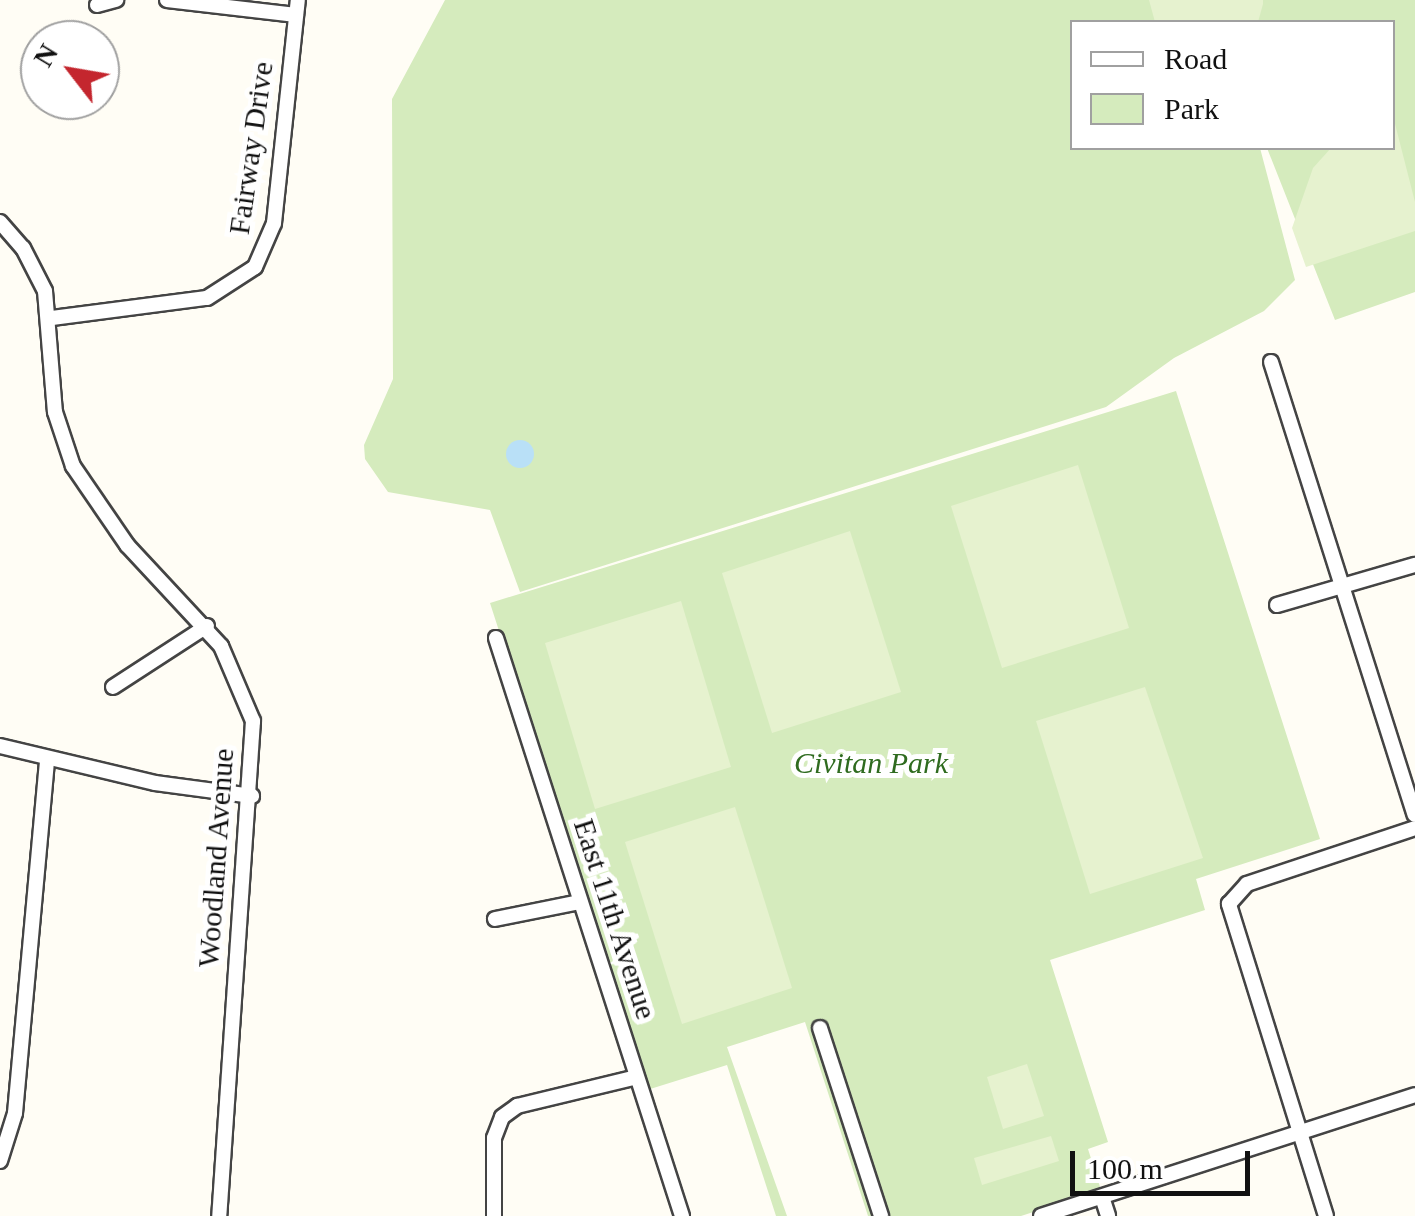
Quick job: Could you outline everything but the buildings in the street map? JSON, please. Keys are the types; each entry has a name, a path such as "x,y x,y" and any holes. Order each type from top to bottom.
{"street":[{"path":"97,5 116,0"},
{"path":"168,0 297,8"},
{"name":"Fairway Drive","path":"52,318 207,298 255,267 274,223 297,8"},
{"name":"Woodland Avenue","path":"0,222 33,265 52,318 63,446 127,544 206,626 231,663 253,721 252,796 219,1216"},
{"path":"1271,362 1415,815"},
{"path":"1277,605 1415,565"},
{"path":"113,687 206,626"},
{"name":"East 11th Avenue","path":"496,638 682,1216"},
{"path":"0,746 252,796"},
{"path":"0,1161 15,1113 47,758"},
{"path":"1326,1216 1229,904 1247,884 1415,828"},
{"path":"495,919 580,902"},
{"path":"820,1028 881,1216"},
{"path":"494,1216 494,1138 502,1117 517,1106 636,1078"},
{"path":"1040,1216 1415,1095"},
{"path":"1102,1196 1108,1216"}],"green space":[{"path":"445,0 1415,0 1415,292 1335,320 1268,150 1395,150 1395,20 1070,20 1070,150 1261,150 1295,280 1264,311 1174,358 1106,407 520,592 490,510 388,492 365,459 364,445 393,379 392,99"},
{"path":"1149,0 1263,0 1259,20 1154,20"},
{"path":"1395,124 1415,202 1415,231 1306,267 1292,228 1313,168 1329,150 1395,150"},
{"name":"Civitan Park","path":"1176,391 1320,839 1196,879 1205,910 1050,960 1108,1142 1088,1149 1101,1190 1021,1216 868,1216 805,1022 727,1047 787,1216 776,1216 727,1065 647,1090 490,603"},
{"path":"1078,465 1129,628 1002,668 951,506"},
{"path":"850,531 901,692 772,733 722,573"},
{"path":"681,601 731,767 595,809 545,643"},
{"path":"1145,687 1203,858 1090,894 1036,721"},
{"path":"735,807 792,988 682,1024 625,842"},
{"path":"1027,1064 1044,1116 1003,1129 987,1077"},
{"path":"1051,1136 1059,1161 982,1185 974,1158"}],"water":[{"path":"520,440 530,444 534,454 530,464 520,468 510,464 506,454 510,444"}]}
